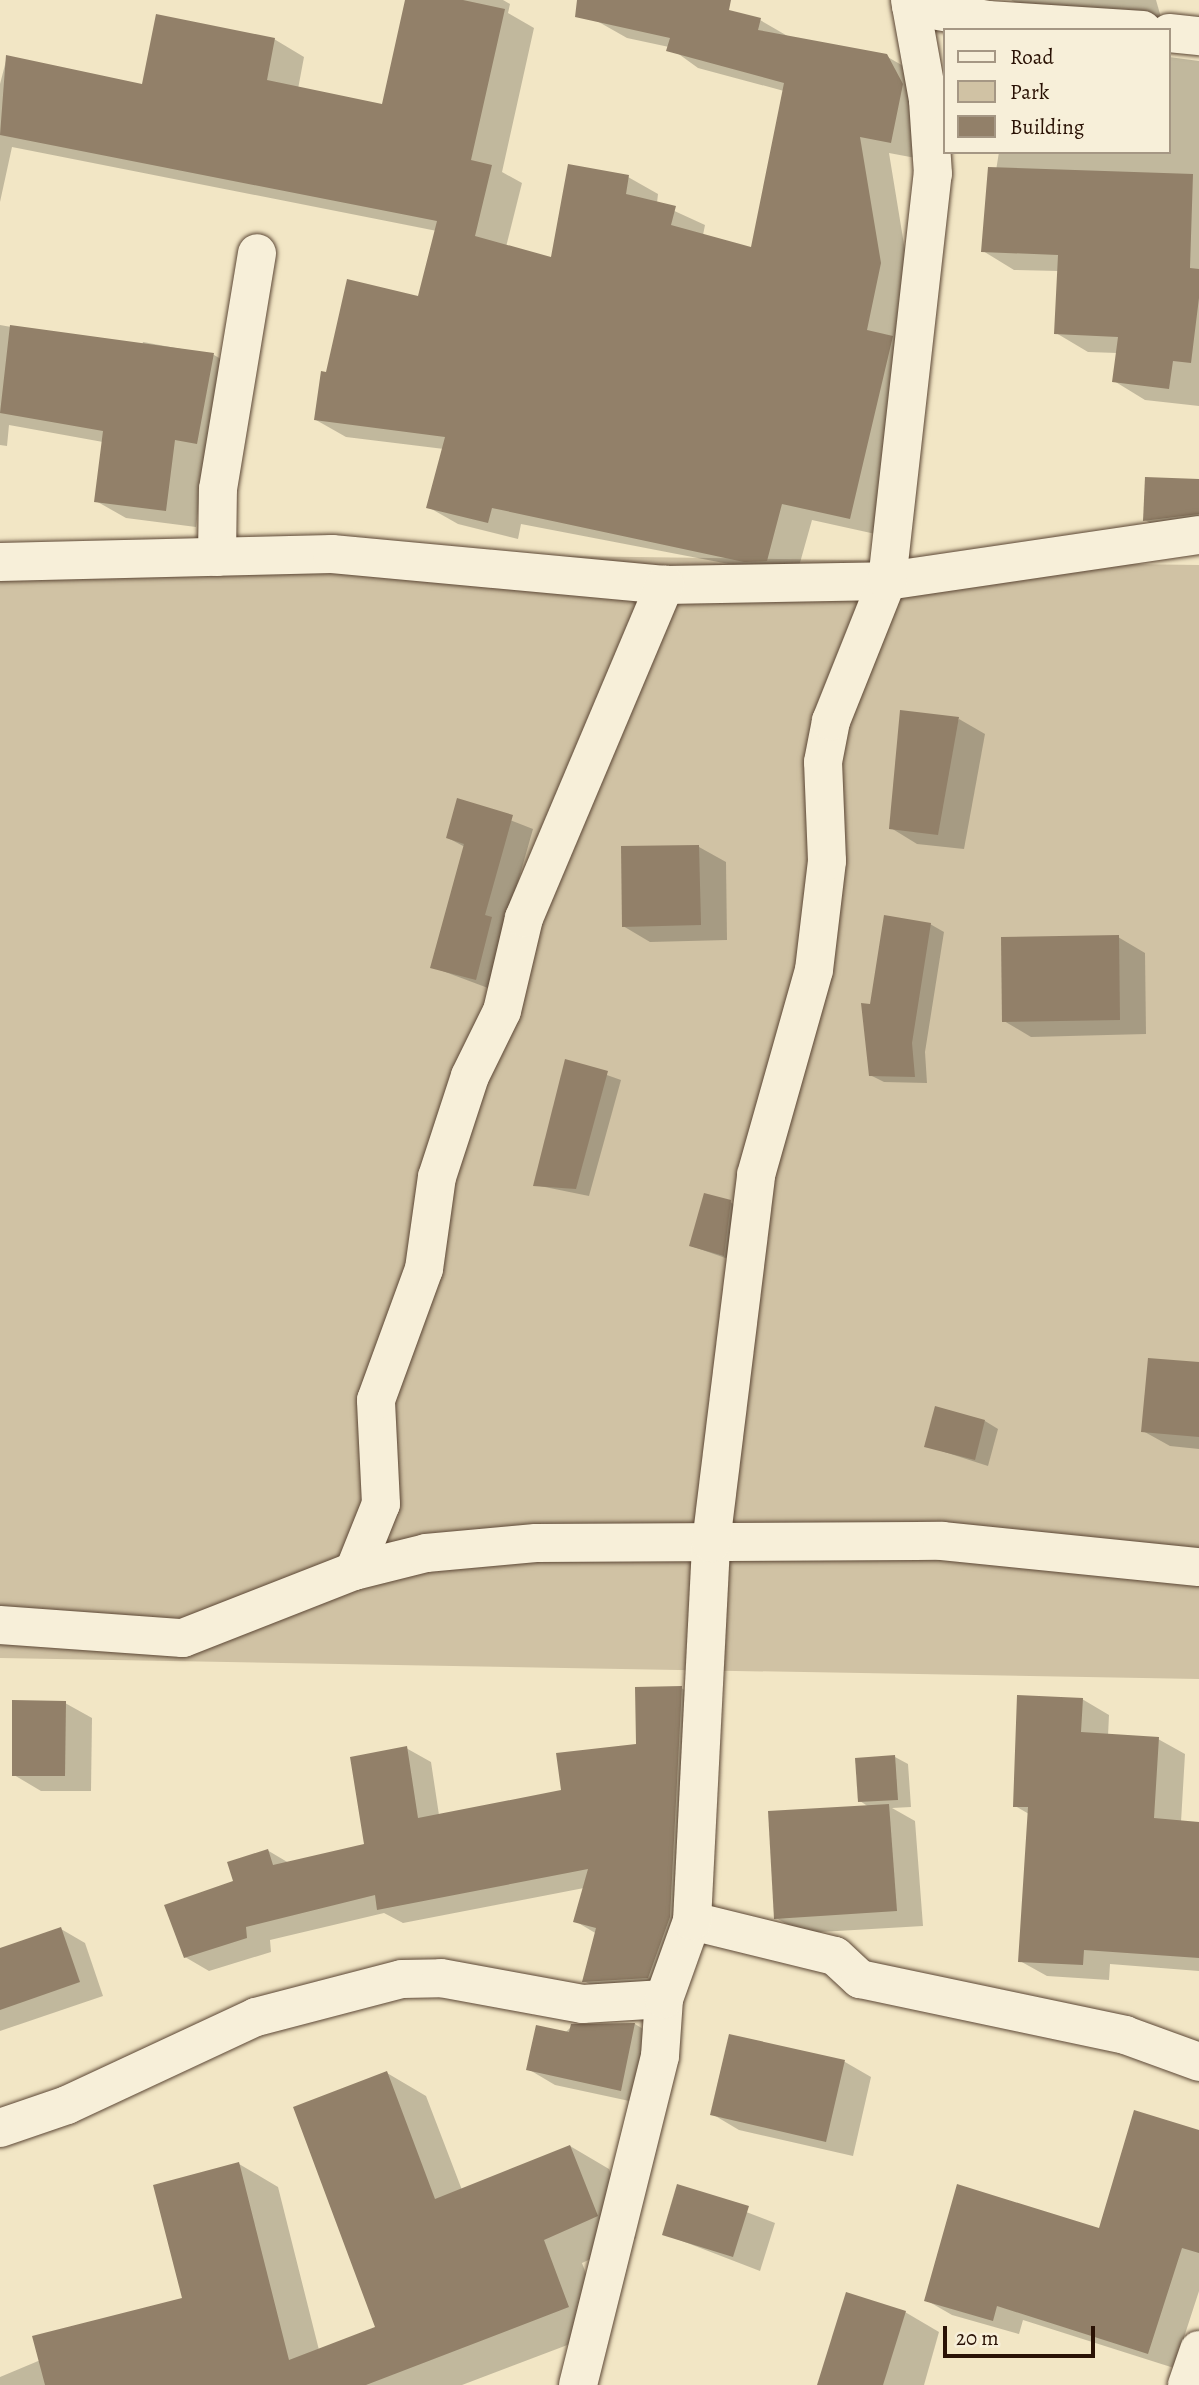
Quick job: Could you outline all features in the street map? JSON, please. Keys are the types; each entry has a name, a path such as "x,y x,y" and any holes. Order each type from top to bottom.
{"street":[{"path":"578,2385 660,2056 664,1999 692,1921 711,1543 756,1175 814,970 827,861 823,762 831,721 887,581 933,174 911,3 988,20 1112,28"},
{"path":"1171,33 1199,36"},
{"path":"217,557 218,489 257,253"},
{"path":"0,562 332,554 665,585 887,581 1199,535"},
{"path":"354,1571 381,1504 376,1400 424,1269 437,1177 470,1076 502,1011 524,918 665,585"},
{"path":"381,1504 426,1553"},
{"path":"0,1625 183,1637 354,1571 426,1553 549,1543 942,1541 1199,1567"},
{"path":"692,1921 835,1956 860,1979 1125,2035 1199,2062"},
{"path":"0,2128 67,2105 256,2017 402,1979 441,1978 583,2004 664,1999"},
{"path":"1187,2385 1199,2350"}],"green space":[{"path":"0,548 1199,565 1199,1679 0,1658"}],"building":[{"path":"405,0 463,0 505,9 471,160 492,165 475,236 551,257 568,164 629,175 626,194 676,206 671,225 751,247 784,83 666,51 670,38 575,17 577,0 731,0 729,10 761,18 758,30 887,54 903,84 891,143 860,137 881,263 867,330 893,336 850,519 782,504 767,561 744,562 492,508 488,523 426,508 445,437 314,420 321,371 326,372 347,279 418,296 437,221 0,135 6,55 142,84 156,14 275,38 267,80 382,104"},
{"path":"988,167 1193,174 1190,268 1199,269 1199,298 1191,363 1173,361 1169,389 1112,382 1118,337 1054,334 1058,255 981,252"},
{"path":"10,325 214,353 197,444 175,440 166,511 94,502 103,431 0,413"},
{"path":"1145,477 1199,479 1199,514 1143,521"},
{"path":"900,710 959,717 938,835 889,829"},
{"path":"457,798 513,815 485,915 492,917 476,980 430,968 464,844 446,838"},
{"path":"699,845 701,925 622,927 621,846"},
{"path":"884,915 931,923 912,1043 915,1077 869,1076 861,1003 870,1004"},
{"path":"1119,935 1120,1020 1002,1022 1001,937"},
{"path":"565,1059 608,1071 576,1189 533,1186"},
{"path":"704,1193 731,1200 724,1256 689,1246"},
{"path":"1148,1358 1199,1362 1199,1437 1141,1432"},
{"path":"935,1406 985,1420 975,1460 924,1447"},
{"path":"682,1686 670,1917 648,1978 582,1982 596,1928 573,1922 588,1869 377,1910 375,1895 246,1927 247,1938 184,1958 164,1905 233,1881 227,1862 268,1849 273,1865 364,1844 350,1757 407,1746 418,1818 561,1790 556,1753 636,1744 635,1687"},
{"path":"1017,1695 1083,1698 1081,1732 1159,1737 1154,1818 1199,1822 1199,1958 1084,1950 1083,1965 1018,1962 1028,1807 1013,1807"},
{"path":"12,1700 66,1701 65,1776 12,1776"},
{"path":"895,1755 898,1800 858,1802 855,1758"},
{"path":"889,1804 897,1911 774,1919 768,1811"},
{"path":"61,1927 80,1982 0,2010 0,1948"},
{"path":"635,2023 621,2091 526,2070 536,2025 569,2032 571,2024"},
{"path":"729,2034 845,2060 826,2142 710,2115"},
{"path":"387,2071 435,2199 570,2145 598,2216 544,2240 569,2307 366,2385 45,2385 32,2336 182,2298 153,2185 239,2162 289,2360 375,2327 293,2107"},
{"path":"1134,2110 1199,2130 1199,2253 1182,2248 1148,2354 997,2306 993,2321 924,2301 957,2184 1099,2228"},
{"path":"677,2184 749,2206 733,2257 662,2235"},
{"path":"846,2292 906,2311 883,2385 817,2385"}]}
